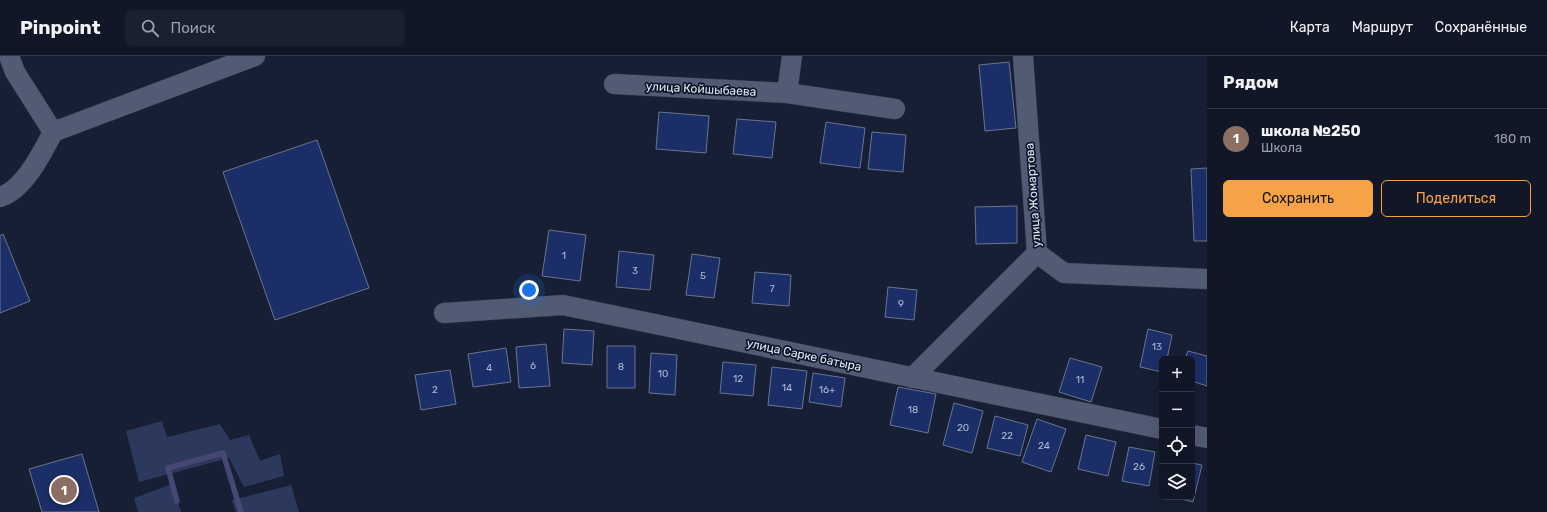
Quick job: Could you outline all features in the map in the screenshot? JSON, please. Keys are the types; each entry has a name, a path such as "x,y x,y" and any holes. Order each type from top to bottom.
{"street":[{"path":"9,56 15,72 53,132"},
{"path":"0,197 7,195 34,167 53,132 255,56"},
{"path":"787,93 792,56"},
{"name":"улица Жомартова","path":"1023,56 1037,253 1064,273 1207,280"},
{"name":"улица Койшыбаева","path":"614,84 787,93 895,109"},
{"path":"912,378 1037,253"},
{"name":"улица Сарке батыра","path":"444,313 563,305 1159,428"},
{"path":"1195,436 1207,438"}],"shaded area":[{"path":"162,421 167,437 220,424 230,440 249,435 260,461 280,454 284,476 244,487 229,458 139,482 126,431"},
{"path":"172,484 181,512 138,512 134,498"},
{"path":"291,485 299,512 236,512 232,500"}],"building":[{"path":"1009,62 1016,128 985,131 979,65"},
{"path":"659,112 709,116 706,153 656,149"},
{"path":"737,119 776,122 772,158 733,154"},
{"path":"826,122 865,128 860,168 820,163"},
{"path":"872,132 906,135 903,172 868,169"},
{"path":"317,140 369,288 275,320 223,172"},
{"path":"1207,168 1207,241 1194,241 1191,169"},
{"path":"1017,206 1017,243 976,244 975,207"},
{"path":"549,230 586,235 580,281 542,276"},
{"path":"3,234 30,301 0,313 0,236"},
{"path":"619,251 654,255 650,290 616,287"},
{"path":"692,254 720,258 714,298 686,295"},
{"path":"755,272 791,275 789,306 752,303"},
{"path":"888,287 917,290 914,320 885,317"},
{"path":"564,329 594,331 592,365 562,363"},
{"path":"1148,329 1172,335 1168,356 1159,356 1159,371 1140,367"},
{"path":"546,344 550,386 519,388 516,347"},
{"path":"607,346 635,346 635,388 607,388"},
{"path":"506,348 511,382 473,387 468,354"},
{"path":"1188,351 1207,356 1207,386 1195,382 1195,356 1186,356"},
{"path":"651,353 677,355 675,395 649,393"},
{"path":"1070,358 1102,367 1091,402 1059,392"},
{"path":"723,362 756,365 753,396 720,393"},
{"path":"772,367 807,371 802,409 768,405"},
{"path":"450,370 456,404 421,410 415,375"},
{"path":"813,373 845,378 841,407 809,402"},
{"path":"898,387 936,394 928,433 890,425"},
{"path":"954,403 983,411 972,453 943,445"},
{"path":"995,416 1028,425 1020,456 987,448"},
{"path":"1037,419 1066,429 1051,472 1022,462"},
{"path":"1086,435 1116,442 1108,476 1078,469"},
{"path":"1129,447 1155,452 1149,486 1122,481"},
{"path":"82,454 99,512 42,512 29,469"},
{"path":"1195,464 1202,465 1195,494"}],"waterway":[{"path":"177,501 168,468 223,453 241,512"}],"place":[{"name":"школа №250","path":"64,490"}]}
